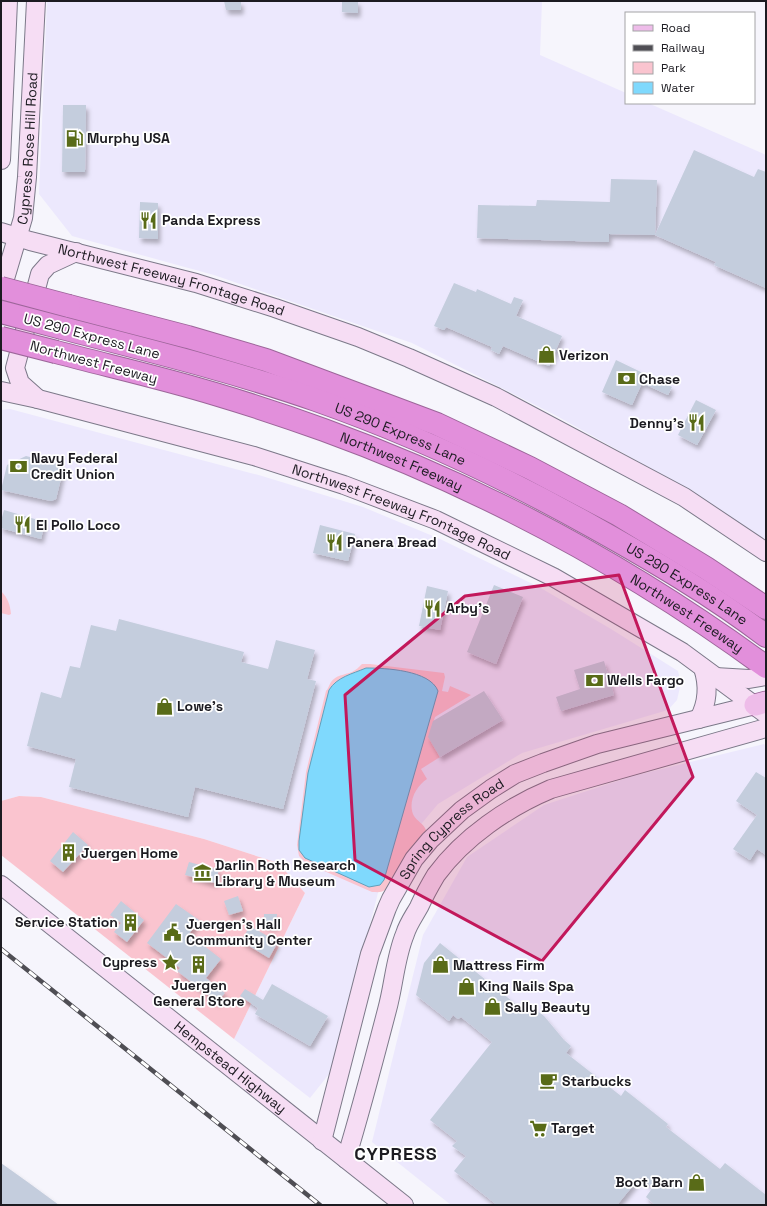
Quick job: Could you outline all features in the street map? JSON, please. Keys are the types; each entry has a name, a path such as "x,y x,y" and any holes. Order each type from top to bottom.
{"highway":[{"path":"1,288 266,360 438,424 548,477 619,515 706,568 766,608"},
{"name":"US 290 Express Lane","path":"1,312 228,372 316,400 426,444 479,467 537,496 623,544 698,588 764,634"},
{"name":"Northwest Freeway","path":"1,338 216,394 323,430 409,463 496,504 597,557 690,613 766,667"}],"main road":[{"name":"Cypress Rose Hill Road","path":"1,292 9,235 23,218 27,177 36,1"},
{"name":"Cypress Rose Hill Road","path":"1,160 8,10"},
{"path":"8,10 35,19"},
{"name":"Northwest Freeway Frontage Road","path":"9,235 196,284 275,308 358,337 409,358 496,397 684,497 766,552"},
{"path":"38,399 20,383 14,368 40,274 48,264 76,252"},
{"name":"Northwest Freeway Frontage Road","path":"1,392 38,399 254,456 344,486 436,520 553,577 682,652 708,673 762,707"},
{"path":"699,719 705,705 708,673 749,679 766,676"},
{"name":"Spring Cypress Road","path":"322,1141 370,954 391,899 414,859 444,826 462,810 491,789 515,774 543,763 597,744 699,719 762,707"},
{"name":"Spring Cypress Road","path":"346,1159 365,1096 389,1002 396,962 405,933 436,875 463,846 506,812 527,799 551,789 766,728"},
{"path":"543,763 551,789"},
{"name":"Hempstead Highway","path":"1,885 404,1205"},
{"path":"391,899 415,913"}],"highlighted area":[{"path":"619,575 693,777 542,961 355,860 345,695 465,596"}],"shaded area":[{"path":"47,1 542,1 540,55 625,93 625,104 650,104 766,155 766,540 684,487 555,415 412,343 214,275 72,236 39,194"},
{"path":"10,409 262,476 363,507 440,539 539,587 611,629 678,671 681,683 677,700 668,710 522,753 438,804 417,829 380,885 333,1069 310,1098 234,1039 305,893 278,863 204,839 41,797 19,796 1,801 1,410"},
{"path":"764,744 766,746 766,1205 451,1205 372,1142 423,935 467,857 544,805 633,776"}],"green space":[{"path":"1,591 7,599 9,605 11,614 9,615 1,613"},
{"path":"362,664 444,673 445,677 442,691 448,692 450,686 471,695 435,717 429,737 440,757 421,769 427,779 416,790 412,800 412,811 414,816 424,826 426,830 425,836 394,880 382,892 372,892 306,863 299,856 297,845 306,772 326,691 335,678 352,672"},
{"path":"19,796 41,797 204,839 278,863 305,893 234,1039 1,855 1,801"}],"water":[{"path":"366,668 395,670 417,674 433,684 438,691 384,880 380,885 369,887 305,858 299,850 308,773 329,690 341,679"}],"building":[{"path":"224,1 241,1 241,10 226,10"},
{"path":"342,1 358,1 358,13 342,12"},
{"name":"Murphy USA","path":"63,105 86,105 85,172 62,172"},
{"path":"694,150 754,177 758,169 766,172 766,288 714,265 716,262 655,235"},
{"path":"611,179 657,180 655,235 609,234 609,242 477,238 478,205 536,206 537,200 610,202"},
{"name":"Panda Express","path":"140,202 158,203 158,239 139,238"},
{"path":"454,283 476,292 477,289 511,304 514,297 523,300 516,316 562,336 549,366 503,346 499,354 491,350 492,347 446,327 444,330 434,326"},
{"name":"Chase","path":"616,360 672,387 668,395 642,383 632,405 602,392"},
{"name":"Denny's","path":"696,400 716,410 697,445 678,435"},
{"path":"26,456 64,466 56,499 51,501 1,490 7,465"},
{"name":"El Pollo Loco","path":"4,510 45,522 41,539 1,528"},
{"path":"320,525 355,534 348,561 313,553"},
{"path":"494,585 523,597 496,664 467,652"},
{"name":"Arby's","path":"427,586 448,591 440,630 419,626"},
{"path":"119,619 244,652 241,662 268,669 276,640 315,650 307,679 316,681 283,809 195,787 188,817 69,787 76,759 27,746 41,692 61,698 70,666 80,668 91,625 116,631"},
{"name":"Wells Fargo","path":"604,661 614,695 561,711 556,697 580,689 574,670"},
{"path":"484,691 503,720 440,757 428,737 433,721"},
{"path":"756,772 766,778 766,855 757,849 750,860 733,849 757,815 736,801"},
{"name":"Juergen Home","path":"73,832 88,845 63,872 50,861"},
{"name":"Darlin Roth Research Library & Museum","path":"189,862 219,870 215,883 185,875"},
{"path":"238,896 243,911 229,915 224,901"},
{"name":"Service Station","path":"121,901 144,920 127,942 114,932 121,923 110,915"},
{"path":"176,904 199,920 189,934 221,959 206,978 225,993 217,1002 177,971 180,968 147,943"},
{"path":"264,914 277,914 276,926 264,925"},
{"path":"250,926 278,942 269,958 241,941"},
{"path":"440,943 528,1014 532,1007 544,1016 571,1046 566,1053 621,1096 625,1090 668,1124 666,1127 720,1169 725,1163 766,1195 766,1205 655,1205 646,1197 653,1187 640,1177 617,1205 497,1205 454,1171 466,1156 452,1146 457,1141 430,1120 492,1042 461,1017 458,1019 453,1015 449,1021 416,995 424,963"},
{"path":"272,984 328,1016 310,1046 255,1014 258,1008 240,996 245,989 263,1000"},
{"path":"1,1163 29,1183 59,1205 1,1205"}],"railway":[{"path":"1,949 320,1205"}],"place":[{"name":"Murphy USA","path":"74,138"},
{"name":"Panda Express","path":"149,220"},
{"name":"Verizon","path":"546,355"},
{"name":"Chase","path":"626,379"},
{"name":"Denny's","path":"697,423"},
{"name":"Navy Federal Credit Union","path":"18,466"},
{"name":"El Pollo Loco","path":"23,525"},
{"name":"Panera Bread","path":"334,542"},
{"name":"Arby's","path":"433,608"},
{"name":"Wells Fargo","path":"594,680"},
{"name":"Lowe's","path":"164,706"},
{"name":"Juergen Home","path":"68,853"},
{"name":"Darlin Roth Research Library & Museum","path":"202,873"},
{"name":"Service Station","path":"131,922"},
{"name":"Juergen's Hall Community Center","path":"173,932"},
{"name":"Cypress","path":"170,962"},
{"name":"Juergen General Store","path":"199,965"},
{"name":"Mattress Firm","path":"440,965"},
{"name":"King Nails Spa","path":"466,986"},
{"name":"Sally Beauty","path":"492,1007"},
{"name":"Starbucks","path":"549,1081"},
{"name":"Target","path":"538,1128"},
{"name":"Boot Barn","path":"696,1182"}],"district":[{"name":"CYPRESS","path":"396,1153"}]}
